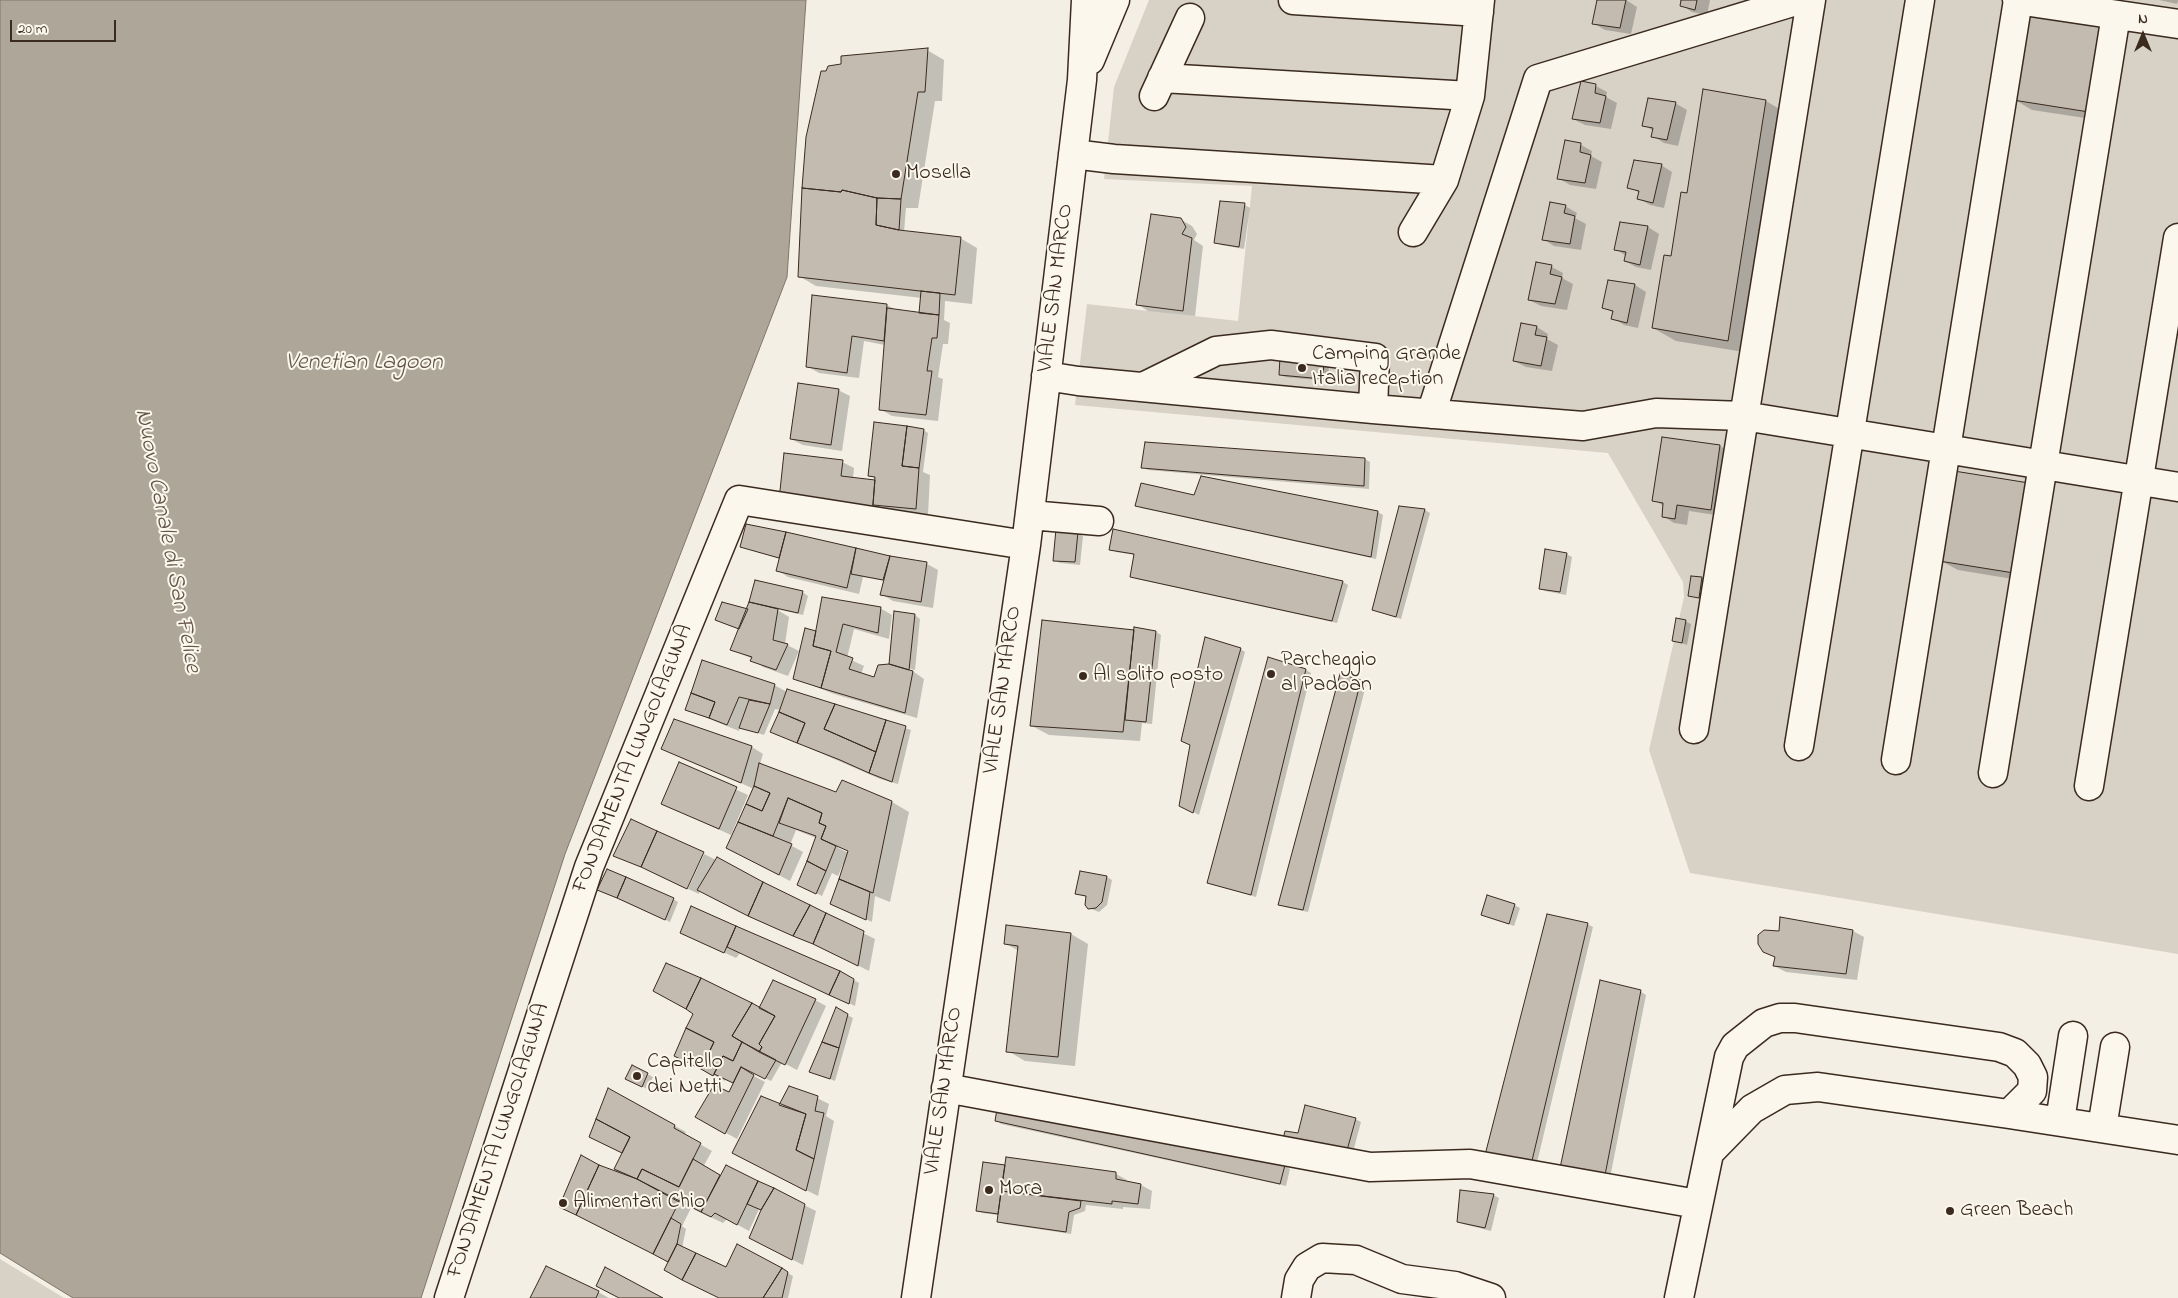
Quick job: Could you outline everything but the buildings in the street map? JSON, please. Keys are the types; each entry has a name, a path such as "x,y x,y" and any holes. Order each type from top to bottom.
{"street":[{"name":"VIALE SAN MARCO","path":"916,1298 1030,515 1074,154 1082,80 1086,0"},
{"name":"VIALE SAN MARCO","path":"1082,80 1115,0"},
{"path":"1293,0 1479,6 1470,96 1444,180 1413,232"},
{"path":"1431,414 1538,79 1799,0"},
{"path":"1694,729 1811,0"},
{"path":"1799,746 1852,433 1920,0"},
{"path":"1896,760 2018,0 2178,24"},
{"path":"1993,773 2116,15"},
{"path":"1190,18 1158,87 1470,96"},
{"path":"1074,154 1114,159 1444,180"},
{"path":"2089,786 2178,238"},
{"path":"1143,387 1216,351 1271,345 1376,352 1372,409"},
{"path":"1046,376 1372,409 1583,426 1656,413 1744,416 2178,488"},
{"name":"FONDAMENTA LUNGOLAGUNA","path":"449,1298 589,867 739,500 1026,545"},
{"path":"1030,515 1099,521"},
{"path":"1679,1298 1729,1057 1735,1046 1764,1023 1780,1018 1795,1018 1999,1047 2015,1053 2027,1065 2033,1077 2032,1091 2008,1114"},
{"path":"2060,1121 2073,1036"},
{"path":"2102,1128 2115,1048"},
{"path":"1710,1152 1752,1109 1785,1090 1818,1087 2060,1121 2178,1140"},
{"path":"946,1088 1370,1167 1470,1164 1697,1204"},
{"path":"1296,1298 1299,1280 1307,1267 1322,1258 1356,1260 1401,1288 1455,1286 1491,1298"}],"shaded area":[{"path":"1149,0 2178,0 2178,954 1690,873 1649,750 1684,597 1683,582 1608,453 1075,405 1087,304 1238,321 1252,186 1104,179 1114,87"},
{"path":"0,1259 64,1298 0,1298"}],"water":[{"name":"Venetian Lagoon","path":"0,0 806,0 787,277 565,854 421,1298 73,1298 0,1253"}],"place":[{"name":"Mosella","path":"896,174"},
{"name":"Camping Grande Italia reception","path":"1302,368"},
{"name":"Parcheggio al Padoan","path":"1271,674"},
{"name":"Al solito posto","path":"1083,676"},
{"name":"Capitello dei Netti","path":"637,1076"},
{"name":"Mora","path":"989,1190"},
{"name":"Alimentari Chio","path":"563,1203"},
{"name":"Green Beach","path":"1950,1211"}],"water label":[{"name":"Nuovo Canale di San Felice","path":"166,541"}]}
